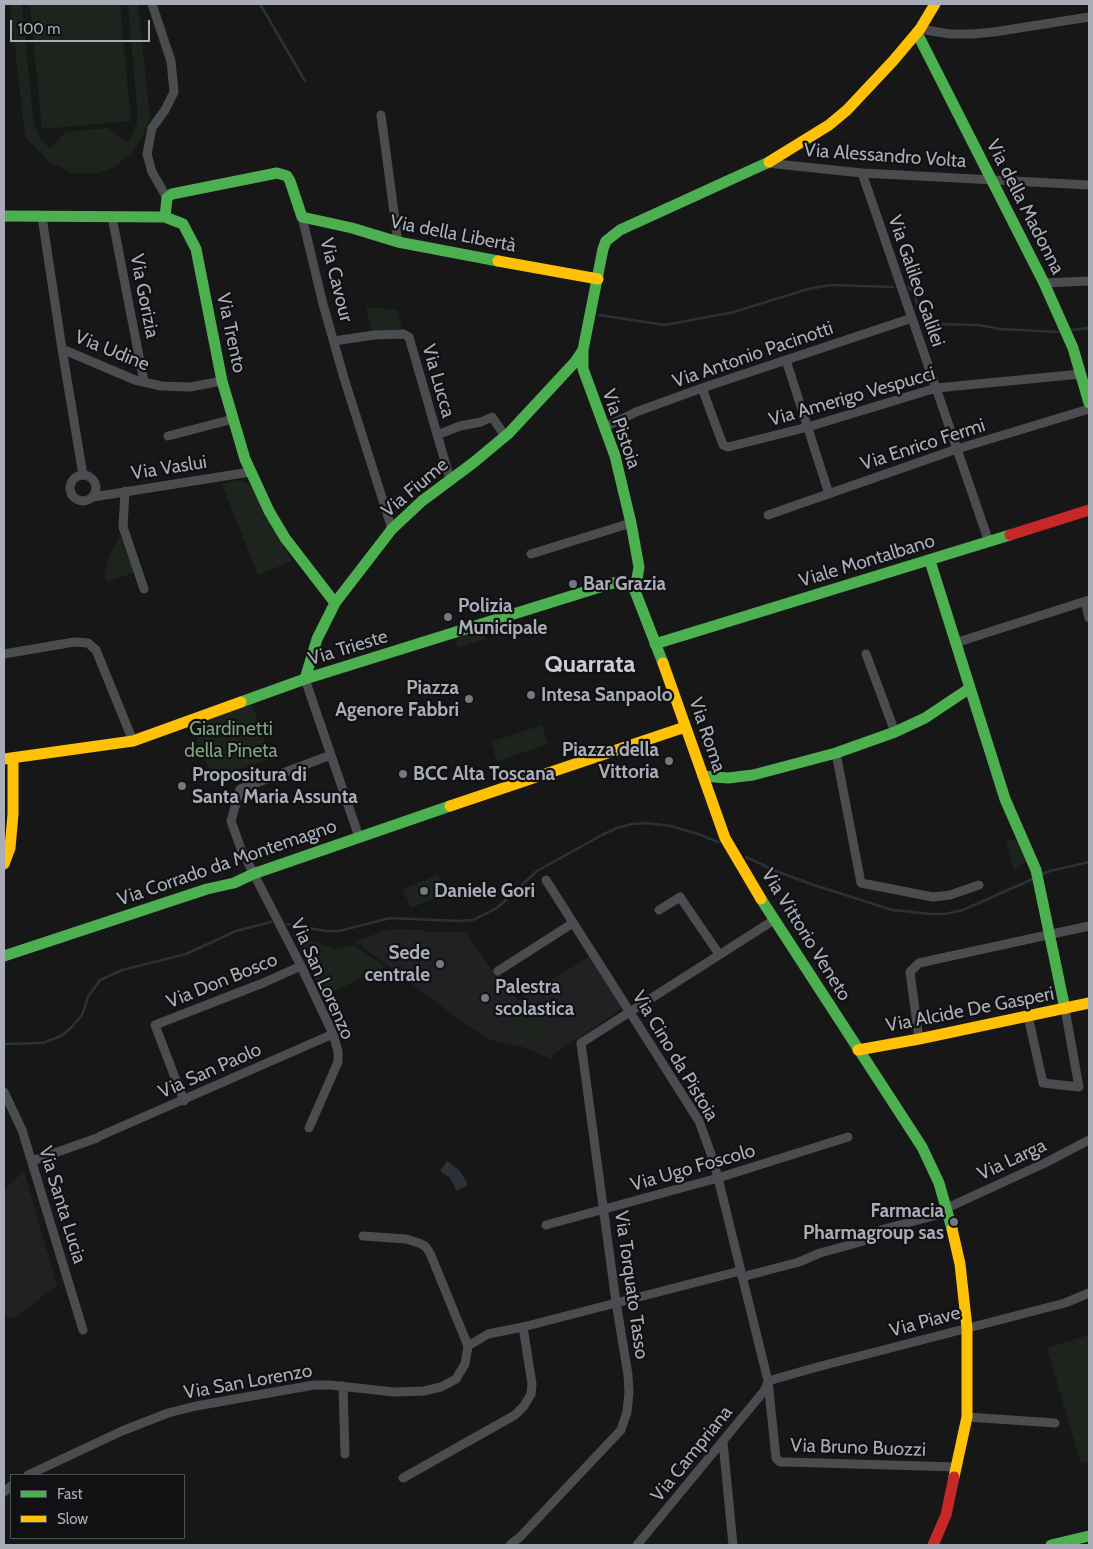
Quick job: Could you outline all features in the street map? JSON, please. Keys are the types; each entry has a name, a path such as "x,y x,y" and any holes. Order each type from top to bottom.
{"street":[{"path":"152,4 171,61 174,92 165,110 152,128 147,154 152,172 167,198 165,217"},
{"name":"Via Pistoia","path":"635,591 639,567 631,523 615,456 583,369 583,350 606,241 612,235 767,163 828,125 847,110 871,86 919,31 934,4"},
{"path":"919,31 972,34 1089,17"},
{"name":"Via della Madonna","path":"919,31 1044,283 1073,348 1089,404"},
{"path":"381,115 398,242"},
{"name":"Via Alessandro Volta","path":"767,163 862,173 1089,185"},
{"name":"Via Cavour","path":"167,198 172,194 278,173 287,176 302,217 334,342 392,529"},
{"name":"Via Galileo Galilei","path":"862,173 989,542"},
{"name":"Via Trento","path":"4,216 165,217 183,224 196,249 222,381 250,472 285,538 335,603"},
{"name":"Via Udine","path":"42,217 62,349 144,382 161,386 190,387 222,381"},
{"name":"Via Gorizia","path":"112,217 144,382"},
{"name":"Via della Libertà","path":"302,217 352,228 398,242 598,279"},
{"path":"1044,283 1089,281"},
{"name":"Via Antonio Pacinotti","path":"605,427 636,412 702,388 912,318"},
{"name":"Via Lucca","path":"334,342 374,334 407,335 409,337 450,479"},
{"path":"62,349 83,475"},
{"name":"Via Fiume","path":"305,679 316,639 335,603 392,529 422,501 474,463 505,436 575,362 583,350"},
{"path":"786,360 829,494"},
{"name":"Via Amerigo Vespucci","path":"702,388 723,445 728,447 808,427 936,388 1081,374"},
{"name":"Via Enrico Fermi","path":"768,515 957,449 1089,409"},
{"path":"437,434 460,426 482,422 492,417 505,436"},
{"path":"168,436 233,419"},
{"name":"Via Vaslui","path":"93,497 250,472"},
{"path":"83,475 91,478 96,490 93,497 82,501 77,500 70,490 72,480 83,475"},
{"path":"125,492 123,526 144,589"},
{"name":"Viale Montalbano","path":"655,644 930,561 1089,510"},
{"path":"531,554 631,523"},
{"path":"930,561 1005,799 1036,870 1079,1087 1044,1084 1028,1016"},
{"name":"Via Trieste","path":"8,759 133,741 305,679 613,583 626,583 635,591"},
{"path":"635,591 655,644"},
{"path":"955,643 1087,601 1089,618"},
{"path":"4,654 74,642 88,643 96,650 133,741"},
{"name":"Via Roma","path":"655,644 725,838"},
{"path":"866,654 895,732"},
{"path":"305,679 360,837"},
{"path":"703,776 728,778 753,775 836,754 895,732 925,718 970,688"},
{"name":"Via Corrado da Montemagno","path":"5,955 207,889 234,883 253,874 360,837 686,727"},
{"path":"836,754 861,883 933,896 950,895 979,885"},
{"name":"Via San Lorenzo","path":"309,1128 338,1062 338,1051 333,1034 301,966 253,874 231,821 240,789 331,755"},
{"path":"4,864 10,848 11,831 8,759"},
{"name":"Via Vittorio Veneto","path":"725,838 774,920 922,1147 939,1183 948,1210 960,1264 967,1328 966,1417 946,1515 933,1545"},
{"name":"Via Cino da Pistoia","path":"546,880 699,1121 712,1154 768,1381"},
{"path":"659,910 680,898 719,954"},
{"path":"629,1012 774,920"},
{"path":"498,971 573,923"},
{"path":"919,1039 910,972 919,963 1089,926"},
{"name":"Via Don Bosco","path":"184,1101 155,1025 263,983 301,966"},
{"name":"Via Alcide De Gasperi","path":"858,1050 1089,1003"},
{"name":"Via Torquato Tasso","path":"510,1545 520,1537 621,1430 626,1412 629,1392 580,1043 629,1012"},
{"name":"Via San Paolo","path":"32,1161 99,1137 333,1034"},
{"name":"Via Santa Lucia","path":"4,1092 19,1122 32,1161 82,1330"},
{"name":"Via Ugo Foscolo","path":"546,1225 718,1178 848,1137"},
{"name":"Via Larga","path":"468,1346 488,1334 524,1327 616,1302 799,1262 820,1253 871,1239 877,1231 948,1210 1089,1140"},
{"path":"363,1236 406,1239 425,1246 430,1253 468,1346"},
{"name":"Via Piave","path":"768,1381 1065,1302 1089,1293"},
{"path":"402,1478 515,1415 524,1406 531,1394 532,1384 524,1327"},
{"name":"Via San Lorenzo","path":"30,1474 106,1438 168,1413 196,1406 314,1384 394,1392 424,1391 441,1387 456,1379 461,1373 468,1346"},
{"name":"Via Campriana","path":"637,1545 764,1391 768,1381"},
{"name":"Via Bruno Buozzi","path":"768,1381 776,1458 780,1462 957,1467"},
{"path":"343,1386 345,1454"},
{"path":"966,1417 1055,1423"},
{"path":"723,1442 733,1545"},
{"path":"1052,1545 1089,1536"}],"shaded area":[{"path":"390,929 425,930 426,932 466,932 492,970 495,968 518,1001 590,956 623,1008 553,1055 551,1059 523,1047 491,1040 462,1022 355,941"},
{"path":"447,1161 460,1171 468,1185 457,1191 450,1178 440,1171"},
{"path":"24,1171 57,1285 15,1318 4,1316 4,1190"}],"green space":[{"path":"10,4 22,4 33,118 39,137 50,149 66,132 108,128 127,142 131,136 137,123 137,107 128,4 138,4 150,118 143,136 133,152 113,168 98,173 72,173 49,162 25,136"},
{"path":"30,4 120,4 131,121 42,129"},
{"path":"366,307 397,310 402,329 372,331"},
{"path":"239,480 251,487 292,561 258,575 222,484"},
{"path":"120,535 134,573 107,582 104,577 109,556"},
{"path":"482,630 485,639 458,648 455,639"},
{"name":"Giardinetti della Pineta","path":"251,701 270,759 212,778 191,723"},
{"path":"542,725 548,744 497,761 491,742"},
{"path":"1015,839 1026,861 1014,872 1006,841"},
{"name":"Daniele Gori","path":"438,875 446,894 411,908 403,889"},
{"path":"293,935 337,949 354,945 386,967 324,996"},
{"path":"511,1008 549,1022 541,1042 503,1028"},
{"path":"1089,1335 1089,1462 1081,1464 1047,1348"}],"waterway":[{"path":"260,4 305,81"},
{"path":"599,315 665,325 734,312 808,289 831,285 893,287"},
{"path":"908,287 913,291 921,314 928,322 933,324 979,325 1000,329 1058,332"},
{"path":"1071,330 1089,328"},
{"path":"287,924 326,931 339,931 390,918 473,920 497,908 537,871 602,835 632,824 646,823 671,826 718,842"},
{"path":"746,857 778,872 892,910 932,914 945,914 963,910 1035,878"},
{"path":"1040,875 1089,862"},
{"path":"4,1044 43,1043 61,1036 82,1015 88,997 100,980 122,970 186,954 236,931 271,922"}],"traffic: fast":[{"path":"917,33 1044,283 1073,348 1089,403"},
{"path":"635,591 639,567 631,523 615,456 583,369 583,350 603,249 606,241 620,230 769,162"},
{"path":"165,217 167,198 172,194 277,173 287,176 290,181 302,217 352,228 398,242 498,261"},
{"path":"4,216 165,217 183,224 196,249 222,381 245,459 269,511 285,538 335,603"},
{"path":"305,679 317,639 335,603 392,529 422,501 509,433 575,362 583,350"},
{"path":"655,644 1010,535"},
{"path":"930,561 1005,799 1036,870 1065,1009"},
{"path":"241,702 305,679 613,583 623,582 629,584 635,591 663,663"},
{"path":"703,776 728,778 753,775 836,753 895,732 925,718 970,688"},
{"path":"4,956 207,889 234,883 253,874 450,806"},
{"path":"761,899 922,1147 939,1183 952,1229"},
{"path":"1051,1545 1089,1536"}],"traffic: slow":[{"path":"769,162 829,125 847,110 920,29 935,4"},
{"path":"498,261 598,279"},
{"path":"663,663 725,838 761,899"},
{"path":"4,759 133,741 241,702"},
{"path":"450,806 685,727"},
{"path":"4,864 10,848 13,814 13,758"},
{"path":"858,1050 1089,1003"},
{"path":"952,1229 960,1264 967,1328 967,1417 954,1477"}],"traffic: jam":[{"path":"1010,535 1089,510"},
{"path":"933,1545 946,1515 954,1477"}],"place":[{"name":"Bar Grazia","path":"573,584"},
{"name":"Polizia Municipale","path":"448,617"},
{"name":"Intesa Sanpaolo","path":"531,695"},
{"name":"Piazza Agenore Fabbri","path":"469,699"},
{"name":"Piazza della Vittoria","path":"669,761"},
{"name":"BCC Alta Toscana","path":"403,774"},
{"name":"Propositura di Santa Maria Assunta","path":"182,786"},
{"name":"Daniele Gori","path":"424,891"},
{"name":"Sede centrale","path":"440,964"},
{"name":"Palestra scolastica","path":"485,998"},
{"name":"Farmacia Pharmagroup sas","path":"954,1222"}],"district":[{"name":"Quarrata","path":"590,665"}]}
